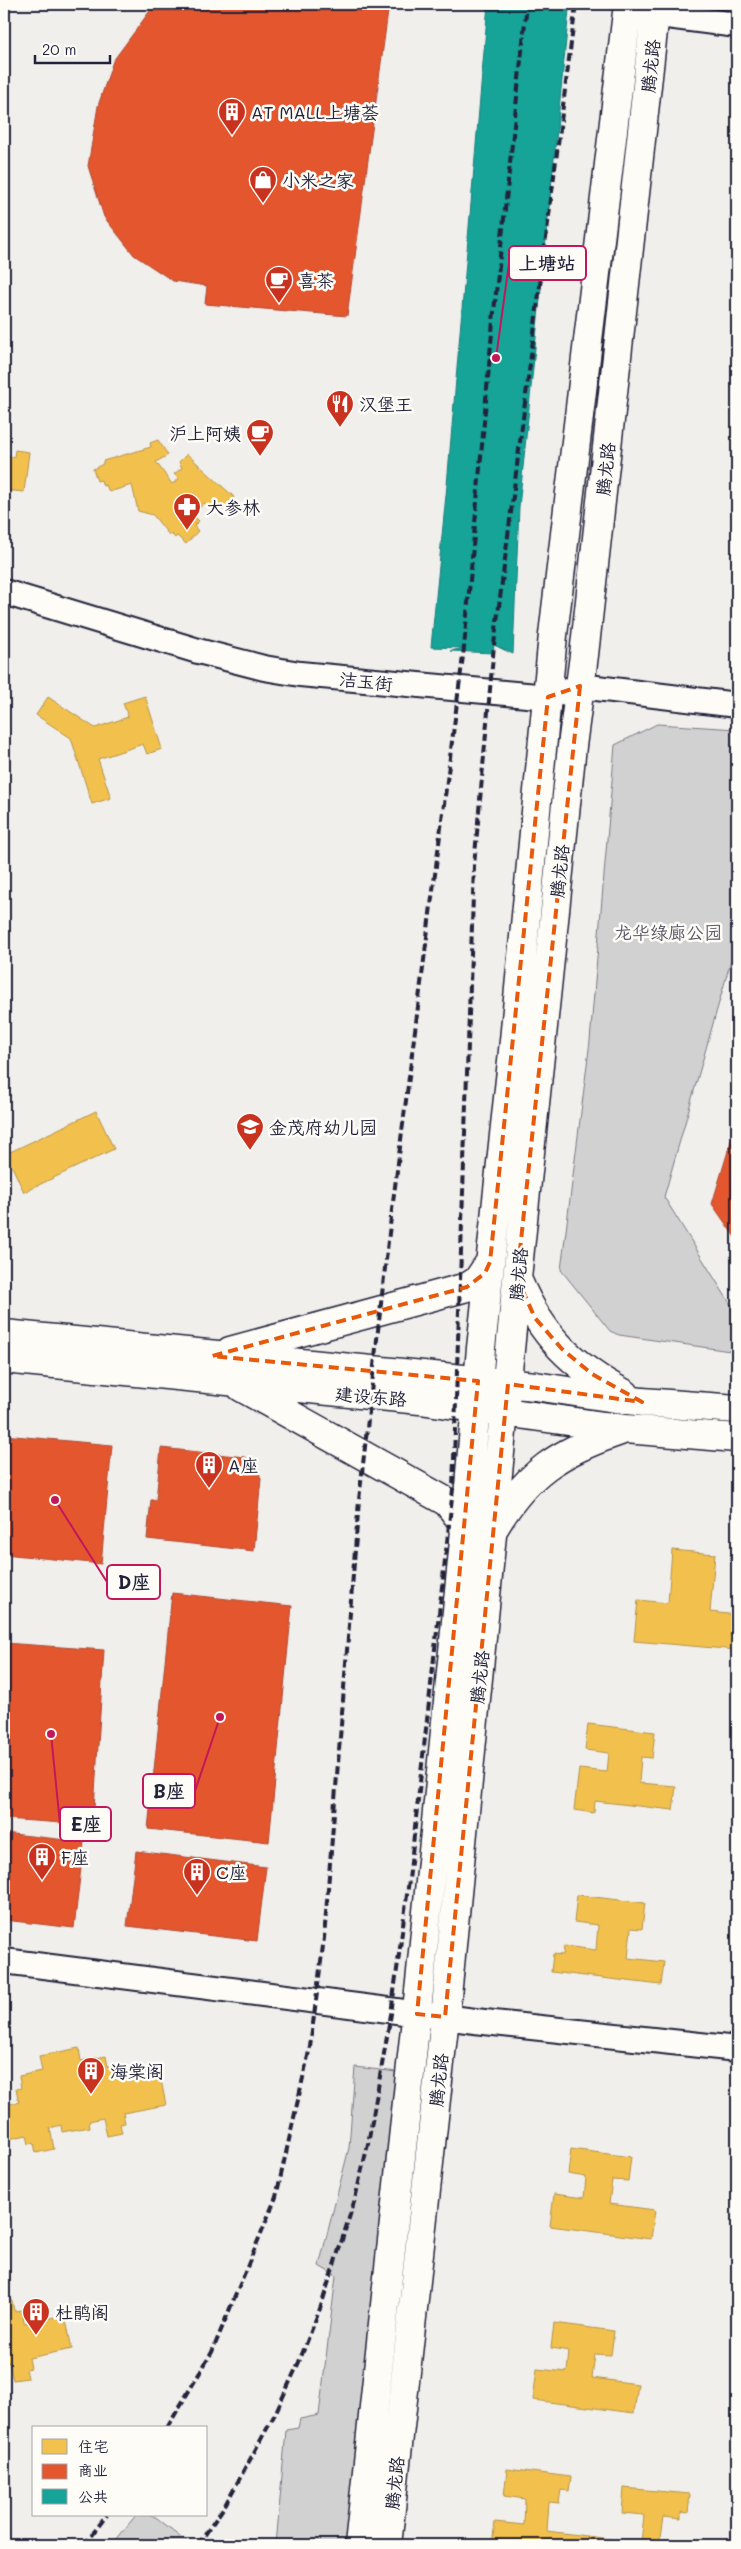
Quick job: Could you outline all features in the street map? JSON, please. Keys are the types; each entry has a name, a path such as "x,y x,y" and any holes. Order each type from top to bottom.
{"main road":[{"name":"腾龙路","path":"359,2545 417,2014 466,1531 478,1381 548,697 627,7"},
{"name":"腾龙路","path":"387,2545 445,2017 517,1278 572,746 656,9"},
{"path":"212,1356 467,1287 477,1281 490,1262"},
{"path":"517,1278 535,1318 562,1349 592,1374 642,1402"},
{"name":"建设东路","path":"4,1334 508,1384 642,1402 737,1409"},
{"name":"建设东路","path":"4,1360 420,1400 625,1429 737,1438"},
{"path":"233,1383 447,1502 461,1520 466,1531"},
{"path":"493,1530 522,1488 533,1476 574,1448 625,1429"}],"street":[{"path":"627,7 656,9 737,25"},
{"name":"洁玉街","path":"4,592 198,651 264,668 300,674 548,697 580,686 737,705"},
{"path":"4,1961 417,2014 737,2049"}],"highlighted area":[{"path":"580,686 517,1278 535,1318 562,1349 592,1374 642,1402 508,1384 445,2017 417,2014 478,1381 212,1356 467,1287 485,1273 490,1262 548,697"}],"green space":[{"name":"龙华绿廊公园","path":"657,724 737,729 737,939 664,1197 731,1305 737,1306 737,1352 619,1335 610,1331 561,1270 590,1041 615,745"},
{"path":"355,2067 397,2072 346,2545 276,2545 286,2430 298,2428 300,2419 319,2415 336,2276 319,2266 349,2148"},
{"path":"135,2516 154,2516 189,2543 187,2545 112,2545"}],"building: 住宅":[{"path":"263,53 358,65 330,302 234,290"},
{"path":"158,440 168,455 156,462 172,484 179,479 174,474 182,468 179,462 187,454 234,497 223,509 216,504 211,509 204,503 193,515 199,521 194,526 198,531 186,544 177,536 175,538 171,534 169,535 153,515 138,511 132,485 109,492 106,485 103,486 101,480 97,481 93,469 103,464 103,461 151,447 150,443"},
{"path":"15,450 29,452 24,492 4,490 4,456 14,457"},
{"path":"145,696 162,749 147,754 143,744 98,759 111,798 92,804 71,738 36,715 48,697 95,728 128,717 123,703"},
{"path":"96,1111 114,1149 24,1192 6,1154"},
{"path":"737,1209 737,1226 729,1215"},
{"path":"672,1550 715,1554 710,1612 737,1615 737,1650 634,1641 638,1600 668,1603"},
{"path":"588,1724 655,1732 652,1758 641,1757 639,1783 676,1786 673,1810 595,1801 594,1813 574,1810 579,1769 607,1772 609,1753 585,1750"},
{"path":"577,1895 645,1903 642,1929 631,1928 628,1958 664,1962 661,1985 551,1972 553,1954 563,1955 564,1946 596,1950 598,1925 574,1922"},
{"name":"海棠阁","path":"79,2048 81,2061 106,2056 108,2067 116,2065 119,2078 159,2070 166,2105 123,2113 125,2123 120,2124 122,2133 107,2136 103,2118 89,2121 90,2127 62,2132 61,2125 50,2128 54,2149 36,2153 34,2143 29,2144 27,2135 4,2140 4,2105 19,2102 16,2089 21,2088 19,2076 42,2071 39,2056"},
{"path":"571,2149 631,2157 628,2181 612,2180 609,2204 655,2210 651,2239 550,2226 554,2194 584,2198 586,2177 568,2174"},
{"name":"杜鹃阁","path":"12,2301 14,2311 22,2310 24,2323 65,2315 72,2349 29,2358 31,2368 26,2369 28,2378 13,2380 9,2362 4,2363 4,2302"},
{"path":"554,2323 614,2331 611,2355 595,2354 592,2378 638,2384 634,2413 533,2400 537,2369 567,2372 569,2351 551,2348"},
{"path":"507,2469 571,2477 569,2491 561,2490 559,2503 549,2502 547,2531 641,2543 644,2515 622,2513 624,2488 690,2494 688,2513 681,2512 681,2519 663,2517 659,2545 492,2545 495,2522 524,2525 525,2499 504,2496"}],"building: 商业":[{"name":"AT MALL上塘荟","path":"155,4 389,4 347,316 205,304 207,286 173,281 134,255 104,217 88,166 98,106 113,61"},
{"path":"737,1121 737,1240 712,1204"},
{"path":"4,1435 112,1445 101,1564 4,1554"},
{"name":"A座","path":"161,1448 245,1457 256,1463 261,1479 254,1551 147,1539 151,1500 156,1500"},
{"path":"172,1593 292,1606 269,1842 148,1829"},
{"path":"4,1643 104,1650 93,1825 4,1819"},
{"name":"F座","path":"4,1833 84,1842 74,1928 4,1920"},
{"name":"C座","path":"136,1851 266,1867 257,1941 127,1926"}],"building: 公共":[{"path":"488,4 563,4 569,10 519,507 513,654 494,645 493,653 450,651 464,648 431,647 447,485"}],"railway":[{"path":"168,2426 212,2352 276,2197 310,2047 324,1938 359,1500 388,1241 464,648 493,321 527,4"},
{"path":"198,2545 224,2507 275,2414 299,2362 321,2306 355,2199 368,2144 391,2014 409,1880 453,1489 474,866 494,645 576,4"},
{"path":"84,2545 106,2516"}],"place":[{"name":"AT MALL上塘荟","path":"232,136"},
{"name":"小米之家","path":"263,204"},
{"name":"喜茶","path":"279,304"},
{"name":"上塘站","path":"496,358"},
{"name":"汉堡王","path":"340,428"},
{"name":"沪上阿姨","path":"260,457"},
{"name":"大参林","path":"187,531"},
{"name":"金茂府幼儿园","path":"250,1151"},
{"name":"A座","path":"209,1489"},
{"name":"D座","path":"55,1500"},
{"name":"B座","path":"220,1717"},
{"name":"E座","path":"51,1734"},
{"name":"F座","path":"42,1881"},
{"name":"C座","path":"197,1896"},
{"name":"海棠阁","path":"91,2095"},
{"name":"杜鹃阁","path":"36,2336"}]}
